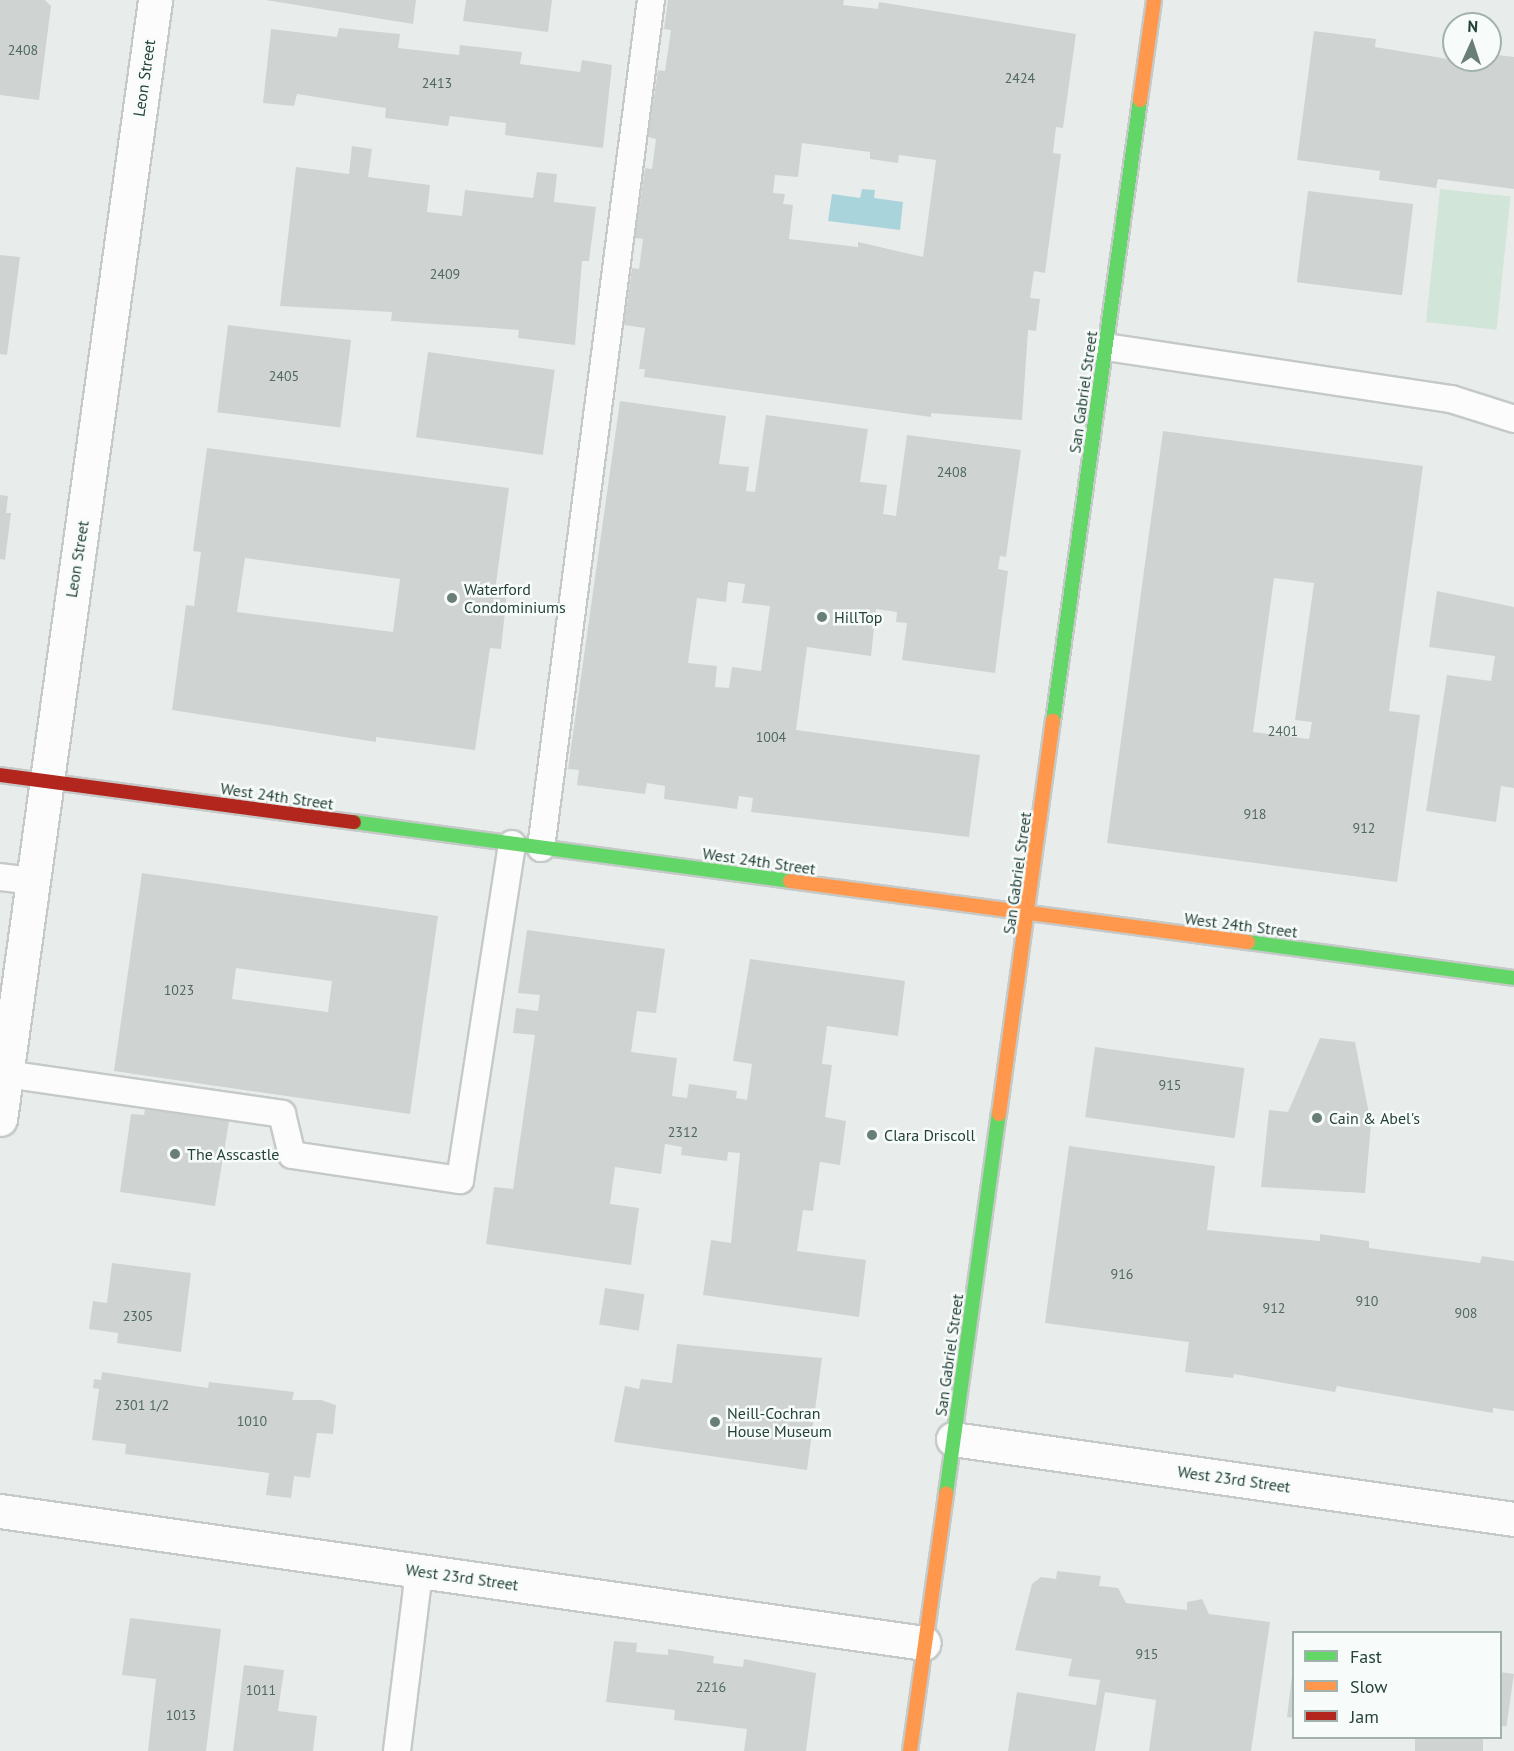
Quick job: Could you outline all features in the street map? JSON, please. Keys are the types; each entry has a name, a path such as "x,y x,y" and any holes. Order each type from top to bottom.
{"street":[{"name":"Leon Street","path":"0,1119 6,1074 16,879 44,782 155,0"},
{"name":"San Gabriel Street","path":"910,1751 1154,0"},
{"name":"West 24th Street","path":"0,775 1514,978"},
{"name":"West 23rd Street","path":"953,1439 1514,1519"},
{"name":"West 23rd Street","path":"0,1511 924,1643"}],"lane":[{"path":"541,848 651,0"},
{"path":"1106,347 1451,399 1514,419"},
{"path":"6,1074 282,1114 292,1155 460,1180 512,844"},
{"path":"397,1751 419,1571"}],"green space":[{"path":"1440,189 1511,196 1497,330 1426,322"}],"water":[{"path":"862,189 875,190 874,198 903,202 900,230 828,221 832,194 860,198"}],"building":[{"path":"0,0 45,0 51,6 39,100 0,95"},
{"path":"266,0 416,0 413,24"},
{"path":"466,0 552,0 548,32 463,21"},
{"path":"668,0 844,0 843,5 878,9 879,2 1076,34 1063,128 1056,127 1053,153 1061,154 1045,273 1034,271 1030,298 1040,299 1036,331 1028,330 1022,420 931,413 931,417 644,377 645,369 639,369 645,328 624,325 632,268 639,269 643,239 635,238 645,168 652,169 656,139 648,137 658,70 665,71 671,30 664,29","holes":["802,143 870,152 870,159 898,163 899,155 936,160 923,257 858,242 858,247 789,239 793,205 783,204 785,194 773,193 775,175 798,177"]},
{"path":"339,28 400,34 398,48 459,55 460,45 522,52 520,64 580,72 582,60 612,65 603,148 505,135 506,123 450,116 448,126 385,118 386,108 297,94 294,106 263,103 271,29 337,37"},
{"path":"1314,31 1376,39 1375,47 1442,58 1442,72 1502,72 1502,56 1514,57 1514,189 1438,179 1436,188 1379,180 1380,171 1297,160"},
{"path":"352,146 372,149 368,177 430,185 427,212 462,216 465,190 533,198 537,172 557,174 554,202 596,207 589,261 582,261 575,345 518,338 519,330 391,321 392,312 280,306 296,167 349,174"},
{"path":"1308,191 1413,204 1402,295 1297,282"},
{"path":"0,255 20,257 7,355 0,354"},
{"path":"228,325 351,340 340,427 217,412"},
{"path":"428,352 555,370 543,455 416,437"},
{"name":"HillTop","path":"620,401 726,416 719,464 749,467 746,491 755,492 766,415 868,429 860,482 887,485 883,514 896,516 907,435 1021,450 1006,557 1000,556 998,569 1008,571 995,673 902,660 907,623 896,622 897,612 876,609 871,656 807,647 796,730 980,755 969,837 751,812 753,798 739,796 737,809 664,799 665,786 647,783 645,794 577,785 579,770 568,769","holes":["728,582 745,584 742,603 770,606 761,671 732,667 729,688 715,687 717,666 688,663 697,598 726,602"]},
{"path":"1163,431 1423,466 1389,711 1420,715 1397,882 1107,843","holes":["1274,578 1314,583 1295,720 1312,722 1309,739 1253,732"]},
{"name":"Waterford Condominiums","path":"207,448 509,488 495,591 507,592 501,649 490,648 475,750 376,737 376,742 172,710 186,605 194,606 201,552 193,551","holes":["245,558 400,579 393,632 237,612"]},
{"path":"0,495 8,496 6,513 11,513 5,560 0,559"},
{"path":"1437,591 1514,607 1514,788 1501,786 1496,822 1426,811 1447,675 1491,681 1495,656 1429,647"},
{"path":"142,873 438,916 410,1114 114,1071","holes":["236,968 332,981 328,1012 232,999"]},
{"path":"527,930 665,949 656,1013 637,1011 631,1052 677,1058 672,1096 687,1098 689,1084 737,1091 736,1098 747,1100 752,1064 733,1061 750,959 905,981 898,1036 827,1026 822,1064 832,1065 825,1117 846,1121 840,1165 820,1162 813,1211 803,1210 797,1251 866,1260 859,1317 703,1295 711,1240 731,1243 740,1153 728,1152 727,1161 681,1155 682,1147 665,1144 661,1174 615,1167 610,1204 639,1208 631,1265 486,1244 494,1187 513,1189 535,1035 513,1033 516,1008 538,1011 540,995 518,993"},
{"name":"Cain & Abel's","path":"1320,1038 1355,1042 1371,1124 1365,1193 1261,1187 1269,1110 1288,1112"},
{"path":"1095,1047 1245,1068 1235,1138 1085,1117"},
{"name":"The Asscastle","path":"146,1103 230,1115 215,1206 120,1192 131,1114 144,1115"},
{"path":"1069,1146 1215,1166 1207,1230 1320,1241 1320,1234 1369,1241 1369,1248 1480,1263 1482,1256 1514,1261 1514,1411 1493,1408 1493,1413 1337,1386 1335,1392 1234,1374 1233,1378 1185,1372 1189,1342 1045,1323"},
{"path":"112,1263 191,1273 181,1352 117,1343 118,1333 89,1329 93,1301 107,1303"},
{"path":"605,1288 645,1294 639,1331 599,1325"},
{"name":"Neill-Cochran House Museum","path":"677,1344 822,1358 807,1470 614,1442 625,1386 639,1389 641,1379 672,1383"},
{"path":"102,1372 208,1388 209,1382 294,1392 292,1400 321,1400 336,1405 333,1434 317,1433 310,1478 294,1476 291,1498 266,1495 269,1473 125,1454 126,1444 92,1440 99,1389 93,1388 94,1379 101,1380"},
{"path":"1057,1571 1101,1576 1099,1586 1118,1588 1126,1603 1187,1610 1187,1602 1202,1599 1209,1614 1270,1622 1251,1751 1149,1751 1156,1700 1105,1692 1095,1751 1008,1751 1017,1692 1096,1705 1100,1680 1068,1676 1072,1659 1015,1650 1032,1584 1041,1577 1056,1579"},
{"path":"130,1618 221,1629 206,1751 148,1751 156,1679 122,1675"},
{"path":"614,1641 637,1643 636,1652 668,1655 668,1649 714,1656 713,1663 743,1667 744,1659 816,1673 806,1751 744,1751 747,1729 674,1720 675,1710 606,1702"},
{"path":"244,1665 284,1670 278,1711 317,1716 313,1751 233,1751"},
{"path":"1502,1672 1514,1674 1506,1726 1502,1726"},
{"path":"1292,1676 1292,1718 1287,1717"},
{"path":"1415,1739 1483,1739 1483,1751 1415,1751"}],"traffic: fast":[{"path":"1053,721 1140,100"},
{"path":"354,822 790,881"},
{"path":"1248,942 1514,978"},
{"path":"946,1494 999,1114"}],"traffic: slow":[{"path":"1140,100 1154,0"},
{"path":"999,1114 1053,721"},
{"path":"790,881 1248,942"},
{"path":"910,1751 946,1494"}],"traffic: jam":[{"path":"0,775 354,822"}],"place":[{"name":"Waterford Condominiums","path":"452,598"},
{"name":"HillTop","path":"822,617"},
{"name":"Cain & Abel's","path":"1317,1118"},
{"name":"Clara Driscoll","path":"872,1135"},
{"name":"The Asscastle","path":"175,1154"},
{"name":"Neill-Cochran House Museum","path":"715,1422"}]}
